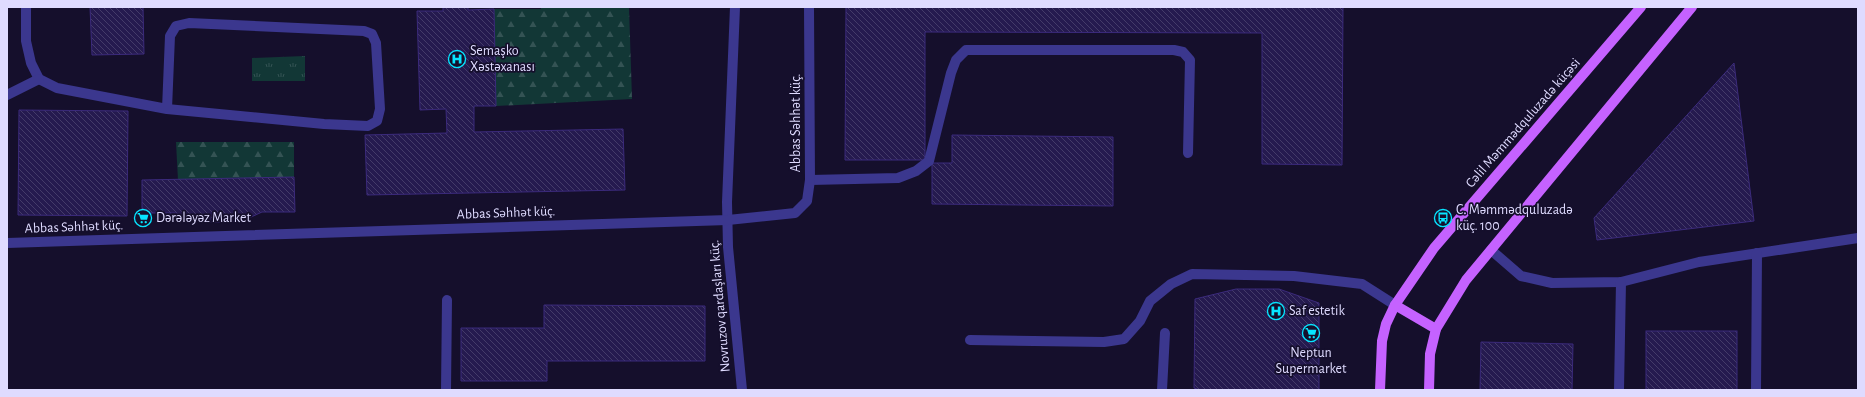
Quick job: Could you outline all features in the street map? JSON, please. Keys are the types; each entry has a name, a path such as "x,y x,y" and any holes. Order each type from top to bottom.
{"main road":[{"name":"Cəlil Məmmədquluzadə küçəsi","path":"1380,390 1382,341 1386,324 1395,305 1434,248 1641,7"},
{"path":"1429,390 1430,354 1436,329 1466,280 1692,7"},
{"path":"1395,305 1436,329"}],"street":[{"path":"26,7 26,41 30,63 39,79 56,88 167,109 324,124 368,126 377,121 380,110 376,43 372,34 364,31 189,23 176,26 170,36 167,109"},
{"name":"Novruzov qardaşları küç.","path":"735,7 727,202 728,247 742,390"},
{"name":"Abbas Səhhət küç.","path":"7,243 728,220 795,213 807,201 810,180 809,7"},
{"path":"810,180 898,178 916,171 929,161 951,73 956,60 966,50 1174,50 1183,52 1190,60 1188,153"},
{"path":"7,95 39,79"},
{"path":"1491,250 1521,276 1552,283 1621,282 1699,262 1858,238"},
{"path":"1756,390 1757,253"},
{"path":"970,340 1104,342 1124,339 1140,321 1150,301 1171,284 1192,274 1294,276 1362,284 1395,305"},
{"path":"1620,390 1621,282"},
{"path":"446,390 447,300"},
{"path":"1162,390 1165,333"}],"green space":[{"path":"541,7 629,7 632,99 496,106 494,9 541,9"},
{"path":"305,56 305,81 252,81 252,58"},
{"path":"176,142 294,142 294,177 178,180"}],"building":[{"path":"90,7 143,7 144,54 92,55"},
{"name":"Semaşko Xəstəxanası","path":"443,7 468,7 468,10 494,9 496,106 474,106 474,132 623,129 625,190 367,195 365,135 447,133 446,109 420,110 417,11 443,11"},
{"path":"846,7 1343,7 1342,165 1262,164 1262,33 925,32 925,160 845,160"},
{"path":"1734,63 1754,221 1597,240 1594,218"},
{"path":"19,110 128,111 127,216 18,215"},
{"path":"952,135 1113,137 1113,206 932,204 932,163 952,163"},
{"path":"294,177 295,212 262,212 249,218 231,222 210,222 191,219 176,213 142,213 142,180"},
{"path":"1236,289 1279,289 1319,303 1319,390 1200,390 1194,388 1195,299"},
{"path":"544,305 705,306 705,361 547,361 547,381 461,381 461,328 544,328"},
{"path":"1646,331 1737,331 1737,390 1646,390"},
{"path":"1481,342 1573,344 1572,390 1480,390"}],"place":[{"name":"Semaşko Xəstəxanası","path":"457,59"},
{"name":"Dərələyəz Market","path":"143,218"},
{"name":"C. Məmmədquluzadə küç. 100","path":"1443,218"},
{"name":"Saf estetik","path":"1276,311"},
{"name":"Neptun Supermarket","path":"1311,333"}]}
